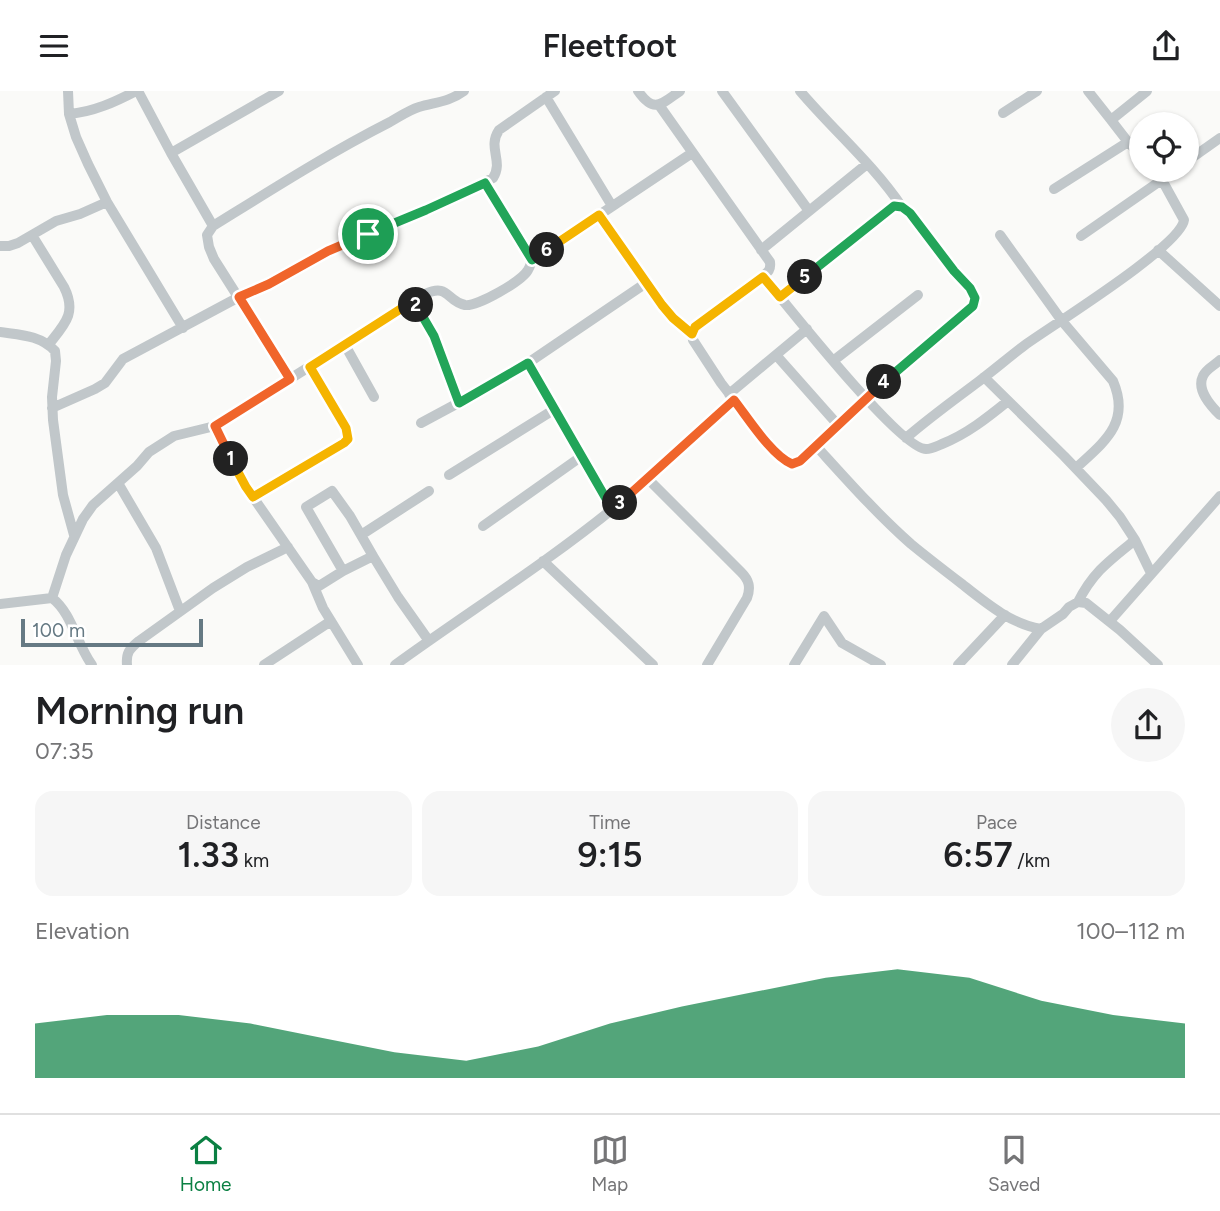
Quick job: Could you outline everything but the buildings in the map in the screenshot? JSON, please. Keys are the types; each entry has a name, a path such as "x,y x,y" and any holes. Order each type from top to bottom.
{"street":[{"path":"68,91 69,114 76,137 107,202 183,328"},
{"path":"69,114 100,107 137,91 213,226"},
{"path":"171,153 279,91"},
{"path":"290,379 214,259 207,235 213,226 335,152 417,107 441,103 464,91"},
{"path":"638,91 654,106 676,92"},
{"path":"722,91 809,211"},
{"path":"659,105 771,266 763,277 695,327 693,340 775,453 792,464 817,447 910,359 973,306 975,298 927,233 800,91"},
{"path":"1003,113 1037,91"},
{"path":"1054,189 1128,142 1088,91"},
{"path":"1111,120 1147,91"},
{"path":"52,408 96,389 123,359 239,297 269,284 328,251 426,210 493,178 498,166 493,146 494,138 499,131 551,94 612,206"},
{"path":"1199,153 1220,138"},
{"path":"52,598 82,519 93,505 163,442 174,436 215,426 433,290 440,290 467,305 518,281 528,271 532,260 692,153"},
{"path":"761,250 867,164"},
{"path":"1081,236 1159,182"},
{"path":"906,438 1024,346 1110,288 1179,230 1184,220 1163,182"},
{"path":"485,183 532,260"},
{"path":"0,246 18,243 56,221 107,202"},
{"path":"780,297 887,211 894,206 902,207"},
{"path":"599,215 662,305 692,334"},
{"path":"32,235 64,287 71,309 68,319 49,344"},
{"path":"1000,235 1062,321 1113,381 1119,401 1118,414 1109,437 1076,468"},
{"path":"1158,250 1220,306"},
{"path":"763,277 866,400 919,448 929,449 950,441 976,427 1008,401"},
{"path":"421,423 528,363 646,283"},
{"path":"833,361 918,295"},
{"path":"413,301 434,336 459,403"},
{"path":"395,665 612,509 648,479 776,355 807,329"},
{"path":"0,332 42,340 55,351 52,408 63,495 74,535"},
{"path":"345,345 374,397"},
{"path":"776,355 838,425"},
{"path":"1220,361 1203,376 1201,387 1220,415"},
{"path":"528,363 612,509"},
{"path":"253,497 348,439 346,428 310,367"},
{"path":"984,377 1113,508 1135,540 1151,573"},
{"path":"449,475 555,409"},
{"path":"215,426 246,487 312,582 331,621 358,665"},
{"path":"817,447 909,542 980,598 1028,627 1041,629"},
{"path":"483,526 582,456"},
{"path":"648,479 741,572 749,584 747,598 707,665"},
{"path":"118,483 156,548 180,611"},
{"path":"343,571 306,507 332,491 398,597 429,641"},
{"path":"361,535 429,491"},
{"path":"1110,621 1219,499"},
{"path":"1012,665 1041,629 1078,602 1097,571 1135,540"},
{"path":"127,665 126,656 132,646 247,567 288,547"},
{"path":"312,582 319,586 373,556"},
{"path":"543,561 653,665"},
{"path":"0,604 52,598 60,604 92,665"},
{"path":"1078,602 1086,603 1110,621 1158,665"},
{"path":"958,665 1006,615"},
{"path":"794,665 824,616 842,643 881,665"},
{"path":"264,665 331,621"}],"route":[{"path":"485,183 532,260 599,215 662,305 692,334 695,327 763,277 780,297 894,206 902,207 910,213 970,288 975,298 973,306 910,359 800,461 792,464 775,453 734,400 612,509 528,363 459,403 430,327 413,301 310,367 346,428 348,439 253,497 215,426 290,379 239,297 269,284 328,251 368,234 485,183"}]}
